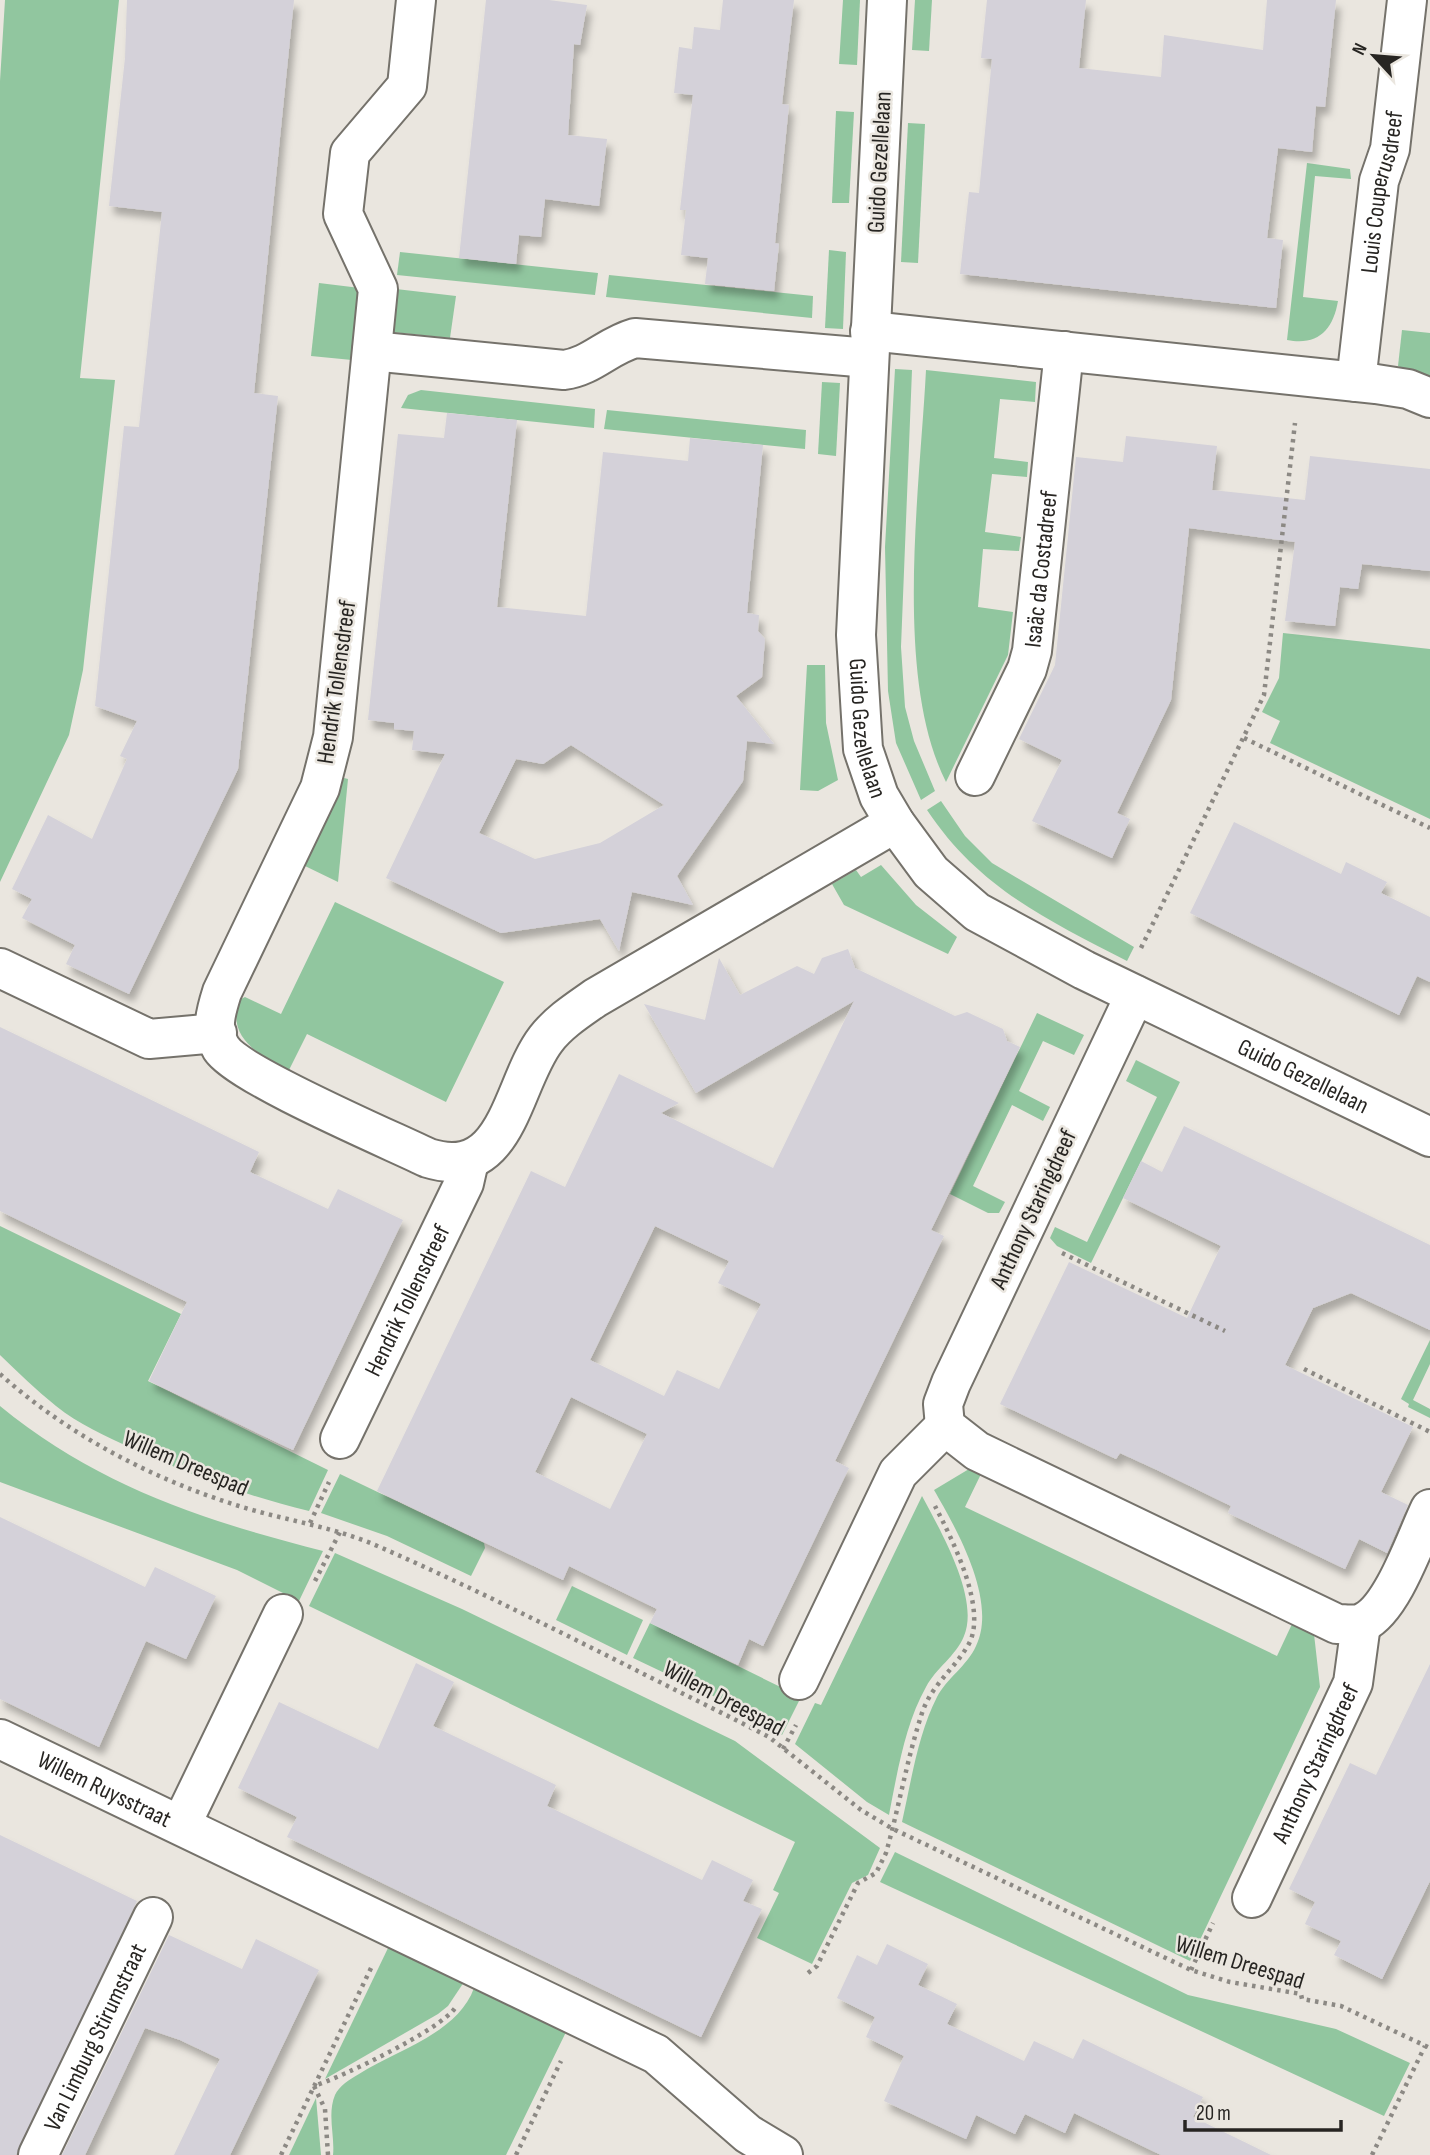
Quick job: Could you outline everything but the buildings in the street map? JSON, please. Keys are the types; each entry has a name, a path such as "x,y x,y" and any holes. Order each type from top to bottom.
{"street":[{"name":"Hendrik Tollensdreef","path":"217,1032 213,1022 222,992 320,788 333,737 378,289 343,214 350,153 407,86 416,0"},
{"name":"Guido Gezellelaan","path":"887,0 856,635 863,749 879,796 894,823 931,872 977,912 1128,992 1430,1137"},
{"name":"Louis Couperusdreef","path":"1356,382 1379,181 1390,149 1407,0"},
{"path":"372,351 564,370 583,367 614,344 635,338 1064,351 1408,388 1430,398"},
{"name":"Isaäc da Costadreef","path":"975,776 1027,669 1032,651 1064,351"},
{"name":"Hendrik Tollensdreef","path":"340,1439 464,1183 470,1161 491,1146 545,1040 566,1018 595,998 894,823"},
{"path":"0,968 149,1039 217,1032 221,1048 253,1073 428,1158 445,1163 470,1161"},
{"name":"Anthony Staringdreef","path":"932,1439 951,1383 1022,1234 1128,992"},
{"path":"799,1680 898,1473 932,1439 977,1451 1337,1624 1361,1624 1376,1615 1390,1595 1430,1509"},
{"path":"283,1614 195,1832 656,2054 748,2134 779,2153"},
{"name":"Anthony Staringdreef","path":"1252,1898 1353,1683 1361,1624"},
{"name":"Willem Ruysstraat","path":"0,1739 195,1832"},
{"name":"Van Limburg Stirumstraat","path":"38,2155 153,1917"}],"path":[{"path":"1128,992 1264,695 1301,377"},
{"path":"1244,738 1430,828"},
{"path":"1022,1234 1225,1331"},
{"path":"1304,1369 1430,1432"},
{"name":"Willem Dreespad","path":"0,1374 29,1400 78,1434 144,1468 242,1507 310,1523 381,1547 730,1717 769,1737 861,1810 893,1829 1191,1970 1230,1982 1301,1994 1302,1999 1341,2006 1428,2047"},
{"path":"808,1973 817,1966 858,1884 876,1873 893,1829 923,1711 936,1685 970,1644 975,1625 966,1575 951,1536 928,1493 932,1439"},
{"path":"281,2155 391,1926"},
{"path":"314,2086 345,2076 452,2013 478,1968"},
{"path":"516,2155 582,2018"},
{"path":"1372,2155 1428,2047"},
{"path":"314,2086 325,2109 328,2155"}],"green space":[{"path":"5,0 119,0 80,378 115,380 83,670 69,735 0,882 0,81"},
{"path":"843,0 860,0 857,65 839,64"},
{"path":"915,0 932,0 929,51 912,50"},
{"path":"836,111 854,112 849,203 832,203"},
{"path":"908,123 925,124 918,263 901,262"},
{"path":"1307,163 1350,169 1351,179 1315,176 1303,297 1338,301 1332,320 1322,334 1307,341 1298,341 1287,340"},
{"path":"829,250 846,252 843,329 825,328"},
{"path":"400,252 598,273 595,295 397,275"},
{"path":"609,275 813,296 812,318 606,297"},
{"path":"319,283 360,288 352,360 311,356"},
{"path":"396,289 456,296 450,338 392,332"},
{"path":"1402,330 1430,333 1430,382 1398,366"},
{"path":"895,369 912,370 901,647 905,707 914,741 935,791 921,800 896,743 888,691 885,547"},
{"path":"926,370 1036,382 1035,402 1000,399 994,458 1028,462 1027,477 992,474 985,532 1021,537 1019,551 983,549 978,607 1013,612 1008,655 946,782 930,739 920,690 915,637 916,525"},
{"path":"822,382 840,383 836,456 818,454"},
{"path":"421,390 595,409 594,428 401,408 408,395"},
{"path":"607,410 806,430 805,449 604,429"},
{"path":"1283,633 1430,649 1430,819 1270,743 1280,721 1262,712 1279,678"},
{"path":"807,665 825,665 826,723 838,780 818,791 800,790"},
{"path":"344,778 348,779 338,882 305,866"},
{"path":"941,801 965,836 992,863 1134,947 1127,961 1042,915 992,881 947,837 927,810"},
{"path":"881,865 916,905 957,937 948,954 844,905 832,884 856,870 861,877"},
{"path":"335,902 504,982 446,1102 307,1034 289,1070 257,1052 241,1035 236,1013 239,1000 245,997 281,1014"},
{"path":"1037,1013 1084,1035 1074,1055 1043,1041 1019,1091 1050,1107 1043,1121 1012,1105 973,1186 1005,1202 999,1213 988,1213 950,1194"},
{"path":"1136,1060 1180,1082 1091,1263 1057,1246 1050,1238 1055,1227 1087,1242 1157,1097 1126,1081"},
{"path":"0,1226 181,1314 148,1381 328,1470 309,1511 219,1484 131,1448 73,1418 27,1381 0,1355"},
{"path":"1430,1340 1430,1364 1413,1400 1430,1409 1430,1418 1408,1407 1409,1404 1401,1399"},
{"path":"0,1406 75,1458 153,1497 235,1527 323,1551 299,1601 237,1570 0,1482"},
{"path":"969,1469 981,1474 965,1507 1277,1656 1292,1624 1314,1634 1320,1687 1190,1961 902,1822 930,1711 941,1690 968,1660 976,1646 981,1628 982,1608 972,1565 934,1490"},
{"path":"340,1474 484,1543 485,1548 471,1576 387,1536 321,1513"},
{"path":"922,1496 956,1565 967,1603 968,1620 960,1643 930,1680 912,1717 889,1815 867,1802 795,1744 815,1703 821,1705"},
{"path":"335,1553 462,1609 735,1741 880,1848 868,1875 852,1883 812,1964 757,1938 779,1893 773,1890 795,1842 309,1606"},
{"path":"572,1586 643,1620 627,1655 556,1620"},
{"path":"650,1623 801,1697 782,1735 732,1705 633,1658"},
{"path":"895,1852 1188,1995 1336,2029 1410,2063 1384,2116 880,1882"},
{"path":"389,1946 464,1982 448,2006 438,2014 325,2079"},
{"path":"474,1988 566,2032 506,2155 333,2155 331,2117 335,2095 339,2089 374,2065 441,2029 466,2004"},
{"path":"316,2098 321,2155 289,2155"}]}
